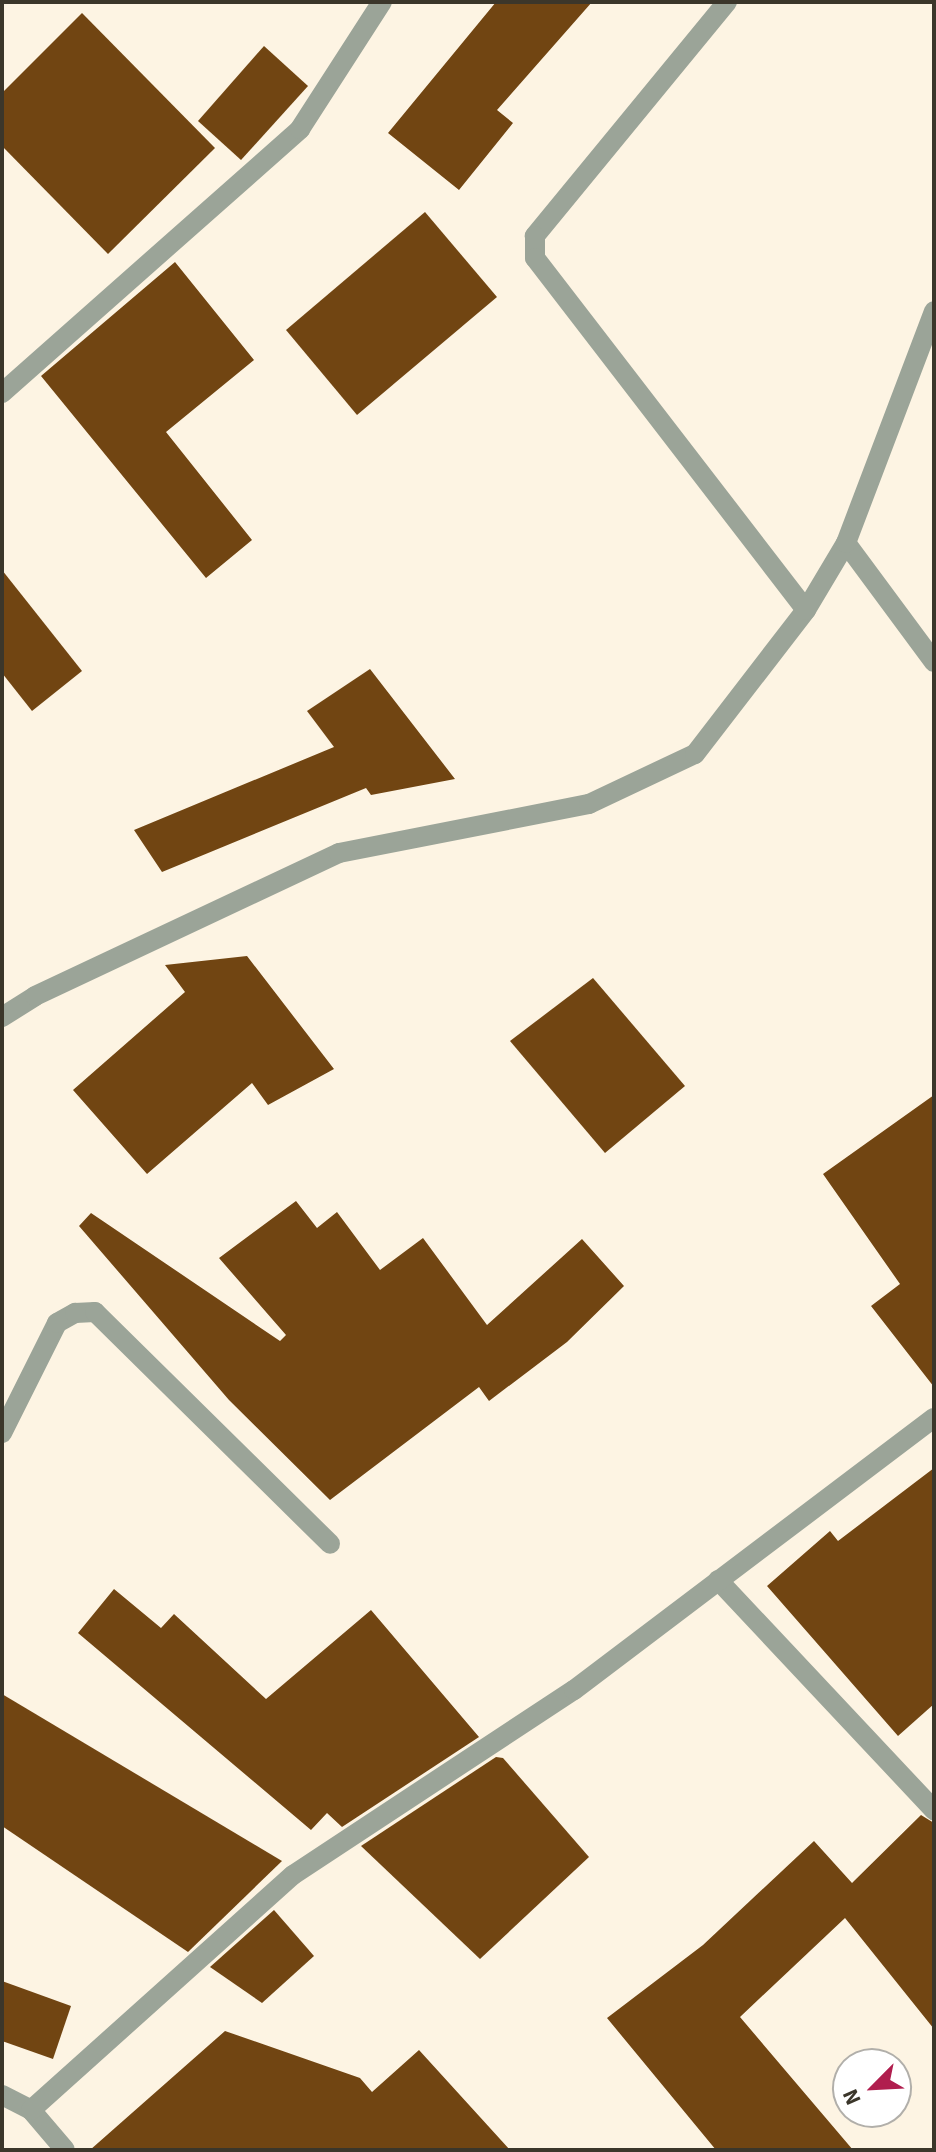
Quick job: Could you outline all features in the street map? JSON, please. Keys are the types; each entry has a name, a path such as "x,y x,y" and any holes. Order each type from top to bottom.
{"street":[{"path":"2,393 300,129 382,2"},
{"path":"727,2 535,236 535,258 806,610"},
{"path":"2,1017 35,996 339,853 589,804 695,754 806,610 846,543 934,311"},
{"path":"846,543 934,662"},
{"path":"2,1433 57,1323 75,1313 95,1312 330,1544"},
{"path":"31,2110 293,1875 574,1690 934,1418"},
{"path":"718,1580 934,1810"},
{"path":"2,2095 31,2110 65,2150"}],"building":[{"path":"496,2 592,2 497,110 513,123 459,190 388,133"},
{"path":"82,13 215,148 108,254 2,146 2,93"},
{"path":"264,46 308,86 241,160 198,121"},
{"path":"425,212 497,297 357,415 286,330"},
{"path":"175,262 254,360 166,432 252,540 206,578 41,376"},
{"path":"2,570 82,671 32,711 2,673"},
{"path":"370,669 455,779 371,795 366,788 162,872 134,830 334,747 307,711"},
{"path":"247,956 334,1069 268,1105 252,1083 147,1174 73,1090 185,992 165,965"},
{"path":"593,978 685,1086 605,1153 510,1041"},
{"path":"934,1095 934,1387 871,1306 900,1284 823,1174"},
{"path":"296,1201 317,1228 337,1212 380,1270 423,1238 487,1325 582,1239 624,1286 567,1342 489,1401 479,1387 330,1500 229,1400 79,1226 91,1213 280,1341 286,1335 219,1258"},
{"path":"934,1468 934,1704 898,1736 767,1586 830,1531 838,1541"},
{"path":"114,1589 161,1628 174,1614 266,1699 371,1610 479,1737 342,1827 327,1813 311,1830 78,1633"},
{"path":"2,1694 282,1861 188,1952 2,1826"},
{"path":"496,1757 503,1758 589,1857 480,1959 361,1846"},
{"path":"921,1815 934,1823 934,2029 845,1918 740,2017 853,2150 716,2150 607,2018 703,1945 814,1841 852,1883"},
{"path":"274,1910 314,1956 262,2003 210,1967"},
{"path":"2,1981 71,2006 53,2059 2,2041"},
{"path":"225,2031 360,2078 372,2092 419,2050 510,2150 90,2150"}]}
